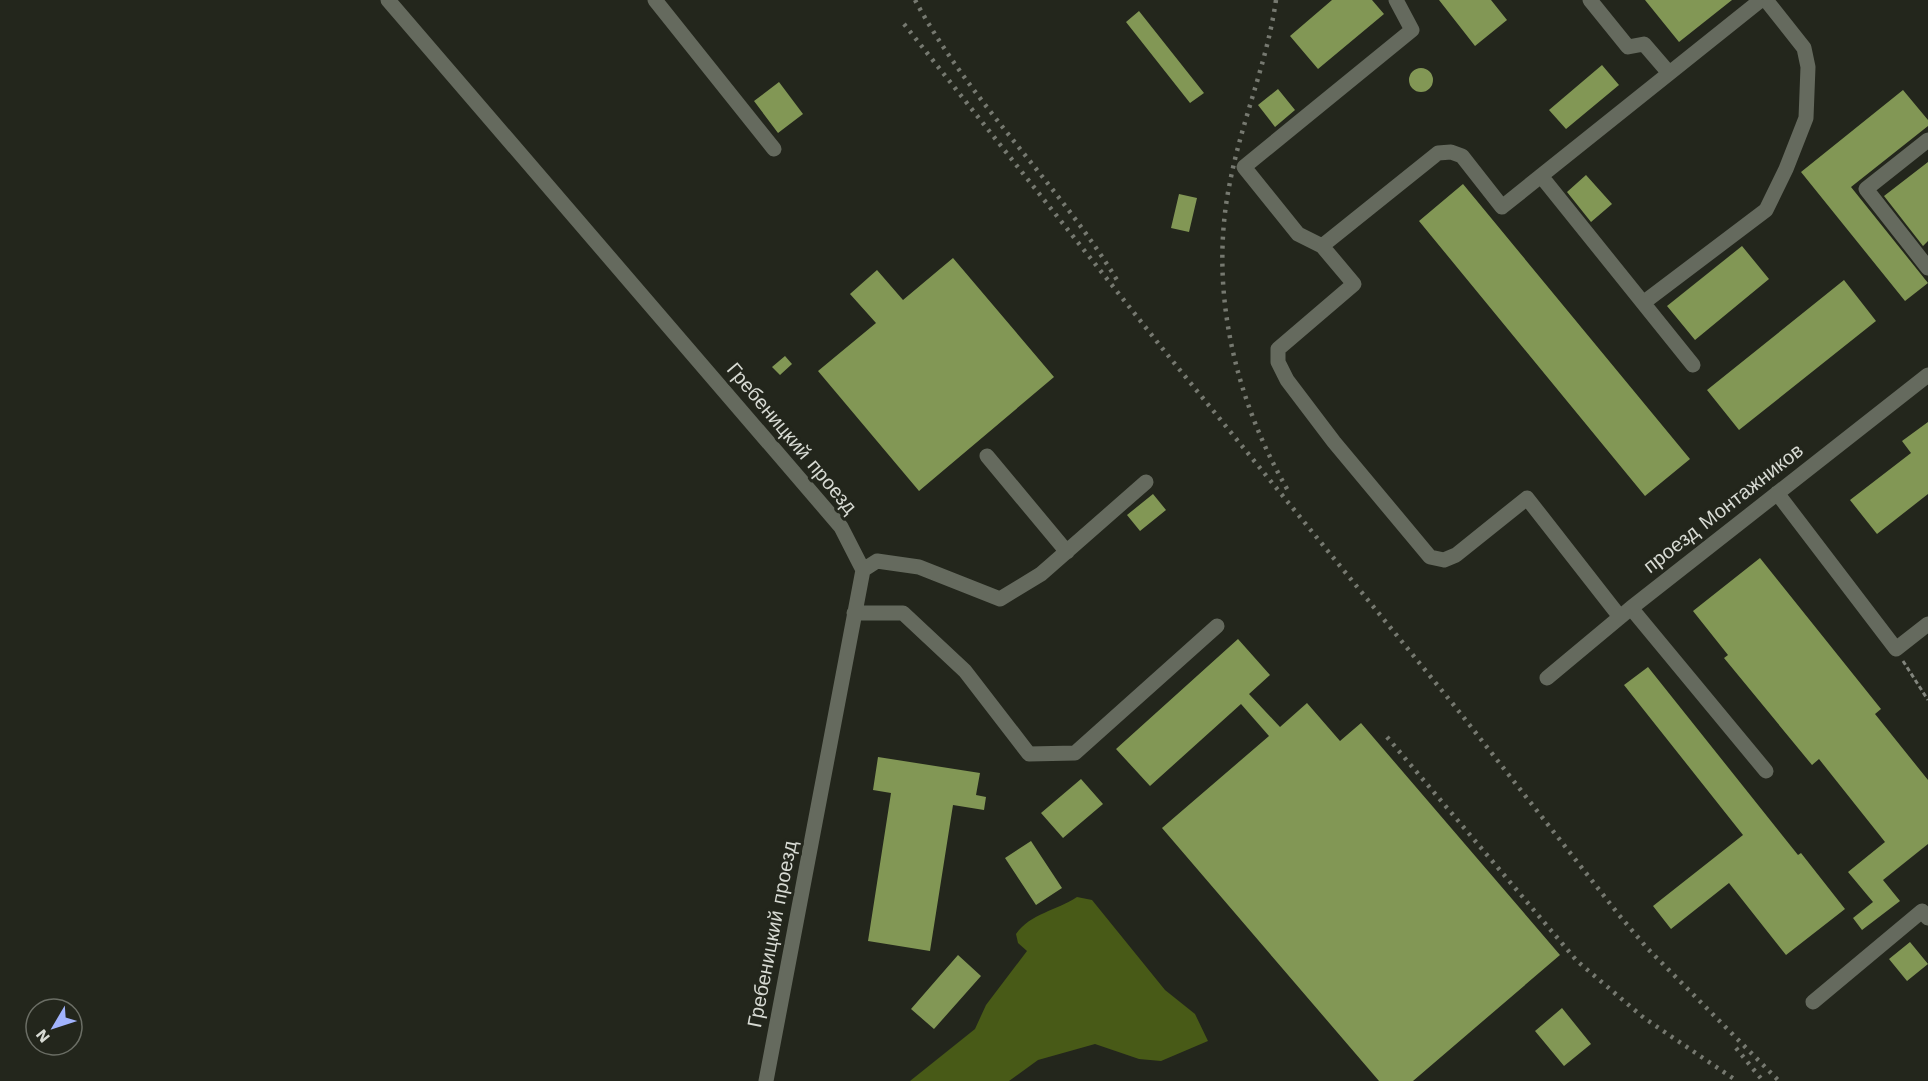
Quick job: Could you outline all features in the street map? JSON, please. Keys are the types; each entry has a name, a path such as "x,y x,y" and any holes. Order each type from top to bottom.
{"street":[{"name":"Гребеницкий проезд","path":"388,0 842,527 863,570 766,1081"},
{"path":"655,0 774,149"},
{"path":"1396,0 1412,30 1244,167 1298,234 1322,246 1354,284 1278,349 1278,362 1287,380 1334,442 1430,556 1444,560 1456,555 1527,498 1766,771"},
{"path":"1590,0 1628,47 1644,44 1669,74"},
{"path":"1322,246 1438,153 1451,152 1462,156 1502,207 1763,0 1804,48 1808,67 1806,117 1786,169 1766,210 1643,303"},
{"path":"1928,140 1866,189 1928,268"},
{"path":"1541,176 1693,365"},
{"name":"проезд Монтажников","path":"1547,678 1626,612 1928,375"},
{"path":"987,456 1066,552"},
{"path":"863,570 877,561 919,567 1000,599 1041,574 1146,482"},
{"path":"1776,493 1896,649 1928,624"},
{"path":"855,613 903,613 965,671 1029,754 1075,753 1217,626"},
{"path":"1813,1002 1922,910 1928,918"}],"path":[{"path":"1896,649 1915,683 1928,700"}],"green space":[{"path":"1077,897 1092,900 1165,990 1195,1014 1208,1041 1161,1061 1139,1059 1095,1044 1038,1060 1009,1081 910,1081 975,1029 986,1005 1027,951 1018,943 1016,934 1022,927 1036,917"}],"building":[{"path":"1332,0 1372,0 1384,14 1318,69 1290,36"},
{"path":"1439,0 1491,0 1507,20 1475,46"},
{"path":"1645,0 1732,0 1679,42"},
{"path":"1139,11 1204,93 1190,103 1126,22"},
{"path":"1602,65 1619,85 1566,129 1549,110"},
{"path":"1421,68 1430,71 1433,80 1430,89 1421,92 1412,89 1409,80 1412,71"},
{"path":"779,82 803,114 778,133 754,101"},
{"path":"1278,89 1295,110 1275,127 1258,105"},
{"path":"1903,90 1928,120 1928,126 1851,187 1928,283 1905,301 1801,172"},
{"path":"1928,162 1928,241 1923,246 1884,196"},
{"path":"1586,175 1612,204 1591,222 1567,192"},
{"path":"1463,184 1690,459 1645,496 1419,221"},
{"path":"1179,194 1197,198 1189,232 1171,228"},
{"path":"1742,246 1769,279 1695,340 1667,306"},
{"path":"953,258 1054,377 919,491 818,371 876,323 850,294 877,270 903,300"},
{"path":"1844,280 1876,321 1739,430 1707,390"},
{"path":"785,356 792,364 780,375 772,367"},
{"path":"1928,422 1928,494 1877,534 1850,500 1911,453 1902,441"},
{"path":"1153,494 1166,510 1140,531 1127,515"},
{"path":"1760,558 1881,709 1875,714 1928,780 1928,844 1883,880 1900,901 1862,930 1853,918 1873,902 1848,872 1885,842 1819,759 1812,765 1724,658 1728,655 1693,611"},
{"path":"1238,639 1270,675 1249,694 1280,727 1307,703 1340,741 1361,723 1560,955 1413,1081 1379,1081 1162,828 1269,736 1241,704 1150,786 1116,749"},
{"path":"1648,667 1798,855 1801,853 1845,909 1786,955 1729,883 1671,929 1653,906 1743,835 1624,685"},
{"path":"878,757 980,773 976,795 986,797 984,810 953,805 930,951 868,941 891,793 873,790"},
{"path":"1081,779 1103,804 1063,838 1041,813"},
{"path":"1031,841 1062,888 1036,905 1005,858"},
{"path":"1910,942 1928,964 1907,981 1889,959"},
{"path":"958,955 981,976 934,1029 911,1009"},
{"path":"1562,1008 1591,1044 1564,1066 1535,1031"}],"railway":[{"path":"915,0 961,73 1068,209 1117,280"},
{"path":"1276,0 1267,46 1230,182 1224,222 1222,263 1231,343 1241,383 1254,421 1290,494"},
{"path":"904,24 1166,353 1457,709 1619,915 1647,948 1779,1081"},
{"path":"1387,737 1577,961 1644,1018 1737,1081"},
{"path":"1736,1048 1763,1081"}]}
